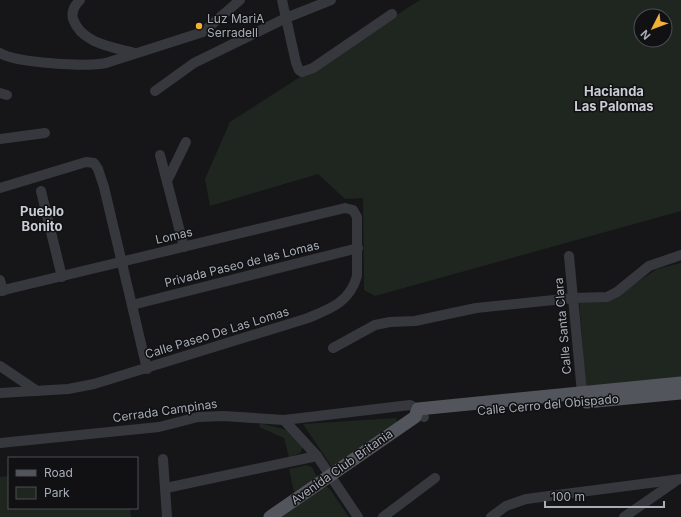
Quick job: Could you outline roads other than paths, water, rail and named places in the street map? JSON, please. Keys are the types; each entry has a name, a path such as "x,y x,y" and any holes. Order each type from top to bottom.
{"main road":[{"name":"Calle Cerro del Obispado","path":"419,414 582,393 681,383"},
{"name":"Calle Cerro del Obispado","path":"419,414 681,393"},
{"name":"Avenida Club Britania","path":"270,517 419,414"}],"street":[{"path":"80,0 75,5 72,15 76,28 83,35 94,42 135,53"},
{"path":"0,53 18,59 94,66 202,32 240,0"},
{"path":"282,0 296,63 299,70 302,72 313,68 392,14"},
{"path":"155,91 194,63 286,18 331,0"},
{"path":"0,139 45,133"},
{"path":"167,181 186,142"},
{"path":"160,155 184,247"},
{"path":"0,188 86,162 94,163 98,169 104,187 147,369"},
{"path":"41,191 62,277"},
{"name":"Lomas","path":"1,291 345,208 353,210"},
{"name":"Calle Paseo De Las Lomas","path":"0,393 81,387 147,369 308,318 331,308 341,302 354,285 357,276 357,217 353,210"},
{"name":"Privada Paseo de las Lomas","path":"132,305 358,248"},
{"path":"333,348 376,324 390,322 403,323 476,308 573,298 606,297 617,292 649,266 681,255"},
{"name":"Calle Santa Clara","path":"569,256 582,393"},
{"path":"0,280 1,291"},
{"path":"0,366 36,391"},
{"name":"Calle Cerro del Obispado","path":"284,420 410,405 419,414"},
{"name":"Cerrada Campinas","path":"0,442 159,427 198,417 224,416 284,420"},
{"path":"284,420 317,456 358,517"},
{"path":"166,488 317,456"},
{"path":"163,459 167,517"},
{"path":"383,517 435,478"},
{"path":"491,517 506,506 526,499 679,480"},
{"path":"624,517 679,480"}],"place":[{"name":"Luz MariA Serradell","path":"199,26"}],"district":[{"name":"Hacianda Las Palomas","path":"614,98"},
{"name":"Pueblo Bonito","path":"42,218"}]}
